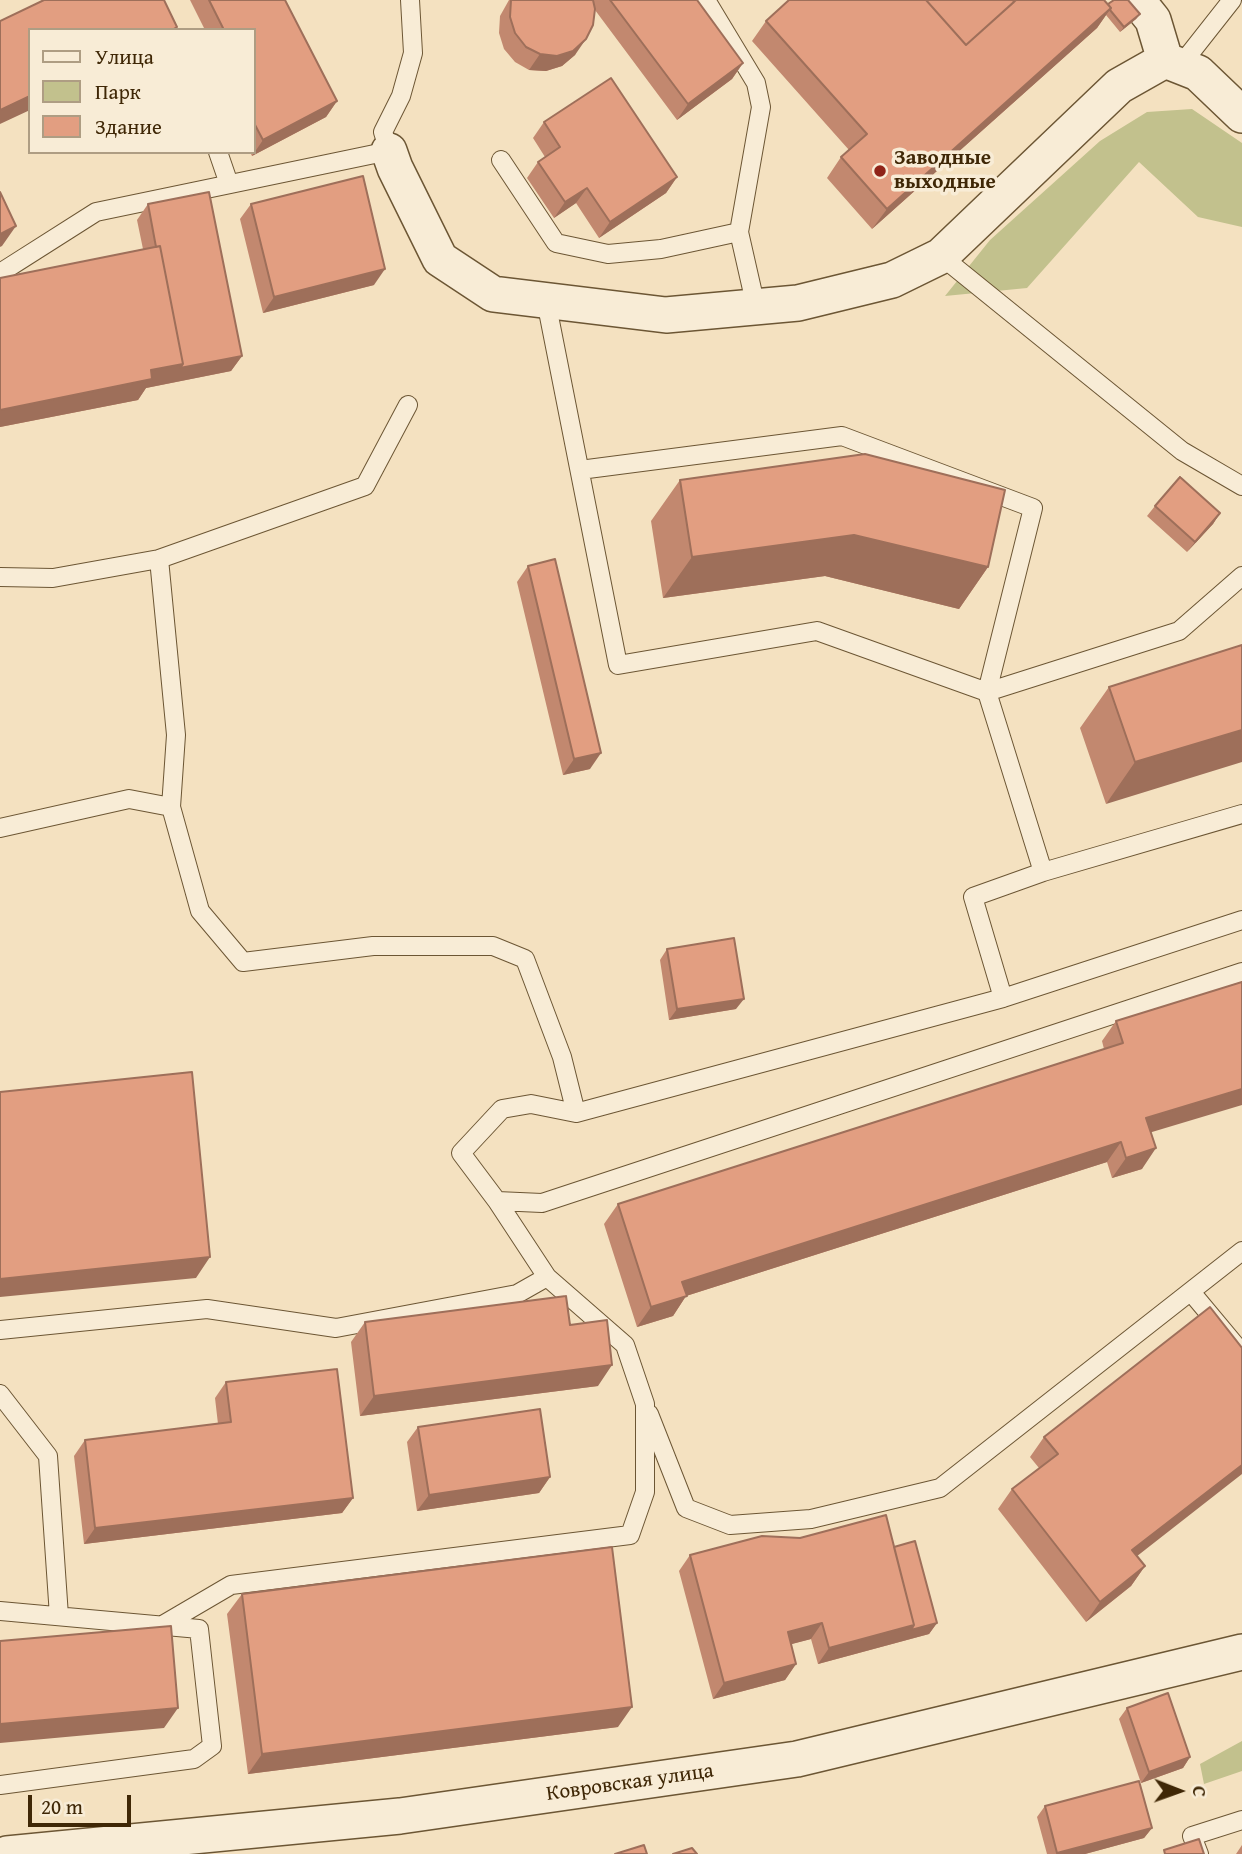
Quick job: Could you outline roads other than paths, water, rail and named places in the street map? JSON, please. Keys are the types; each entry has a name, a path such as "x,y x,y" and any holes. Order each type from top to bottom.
{"street":[{"path":"1137,0 1153,20 1172,63"},
{"path":"389,151 440,259 493,294 666,315 798,303 892,280 941,256 1119,86 1172,63 1198,73 1242,115"},
{"name":"Ковровская улица","path":"7,1854 400,1816 797,1759 1242,1653"}],"lane":[{"path":"0,273 96,212 389,151 383,132 401,96 414,52 410,0"},
{"path":"706,0 756,83 761,107 739,232 756,307"},
{"path":"1172,63 1232,0"},
{"path":"219,154 229,184"},
{"path":"500,160 556,243 608,254 661,248 739,232"},
{"path":"941,256 1182,451 1242,486"},
{"path":"546,301 618,665 817,631 987,692 1179,631 1242,576"},
{"path":"0,577 53,578 159,558 365,486 408,405"},
{"path":"580,470 842,436 1033,508 987,692 1043,872"},
{"path":"159,558 176,735 171,807 200,911 243,961 373,946 493,946 525,959 562,1057 576,1113"},
{"path":"0,828 129,799 171,807"},
{"path":"1003,998 973,897 1043,872 1242,814"},
{"path":"1242,920 1003,998 576,1113 531,1104 502,1109 461,1153 497,1201 547,1277 625,1345 685,1508 730,1525 811,1519 940,1488 1242,1251"},
{"path":"497,1201 542,1203 1242,972"},
{"path":"0,1330 207,1309 336,1328 517,1294 547,1277"},
{"path":"1191,1292 1242,1353"},
{"path":"0,1394 48,1456 59,1616"},
{"path":"161,1626 231,1585 630,1535 645,1492 645,1404"},
{"path":"0,1611 199,1629 212,1746 194,1759 0,1785"},
{"path":"1199,1854 1192,1836 1242,1820"}],"place":[{"name":"Заводные выходные","path":"880,171"}]}
